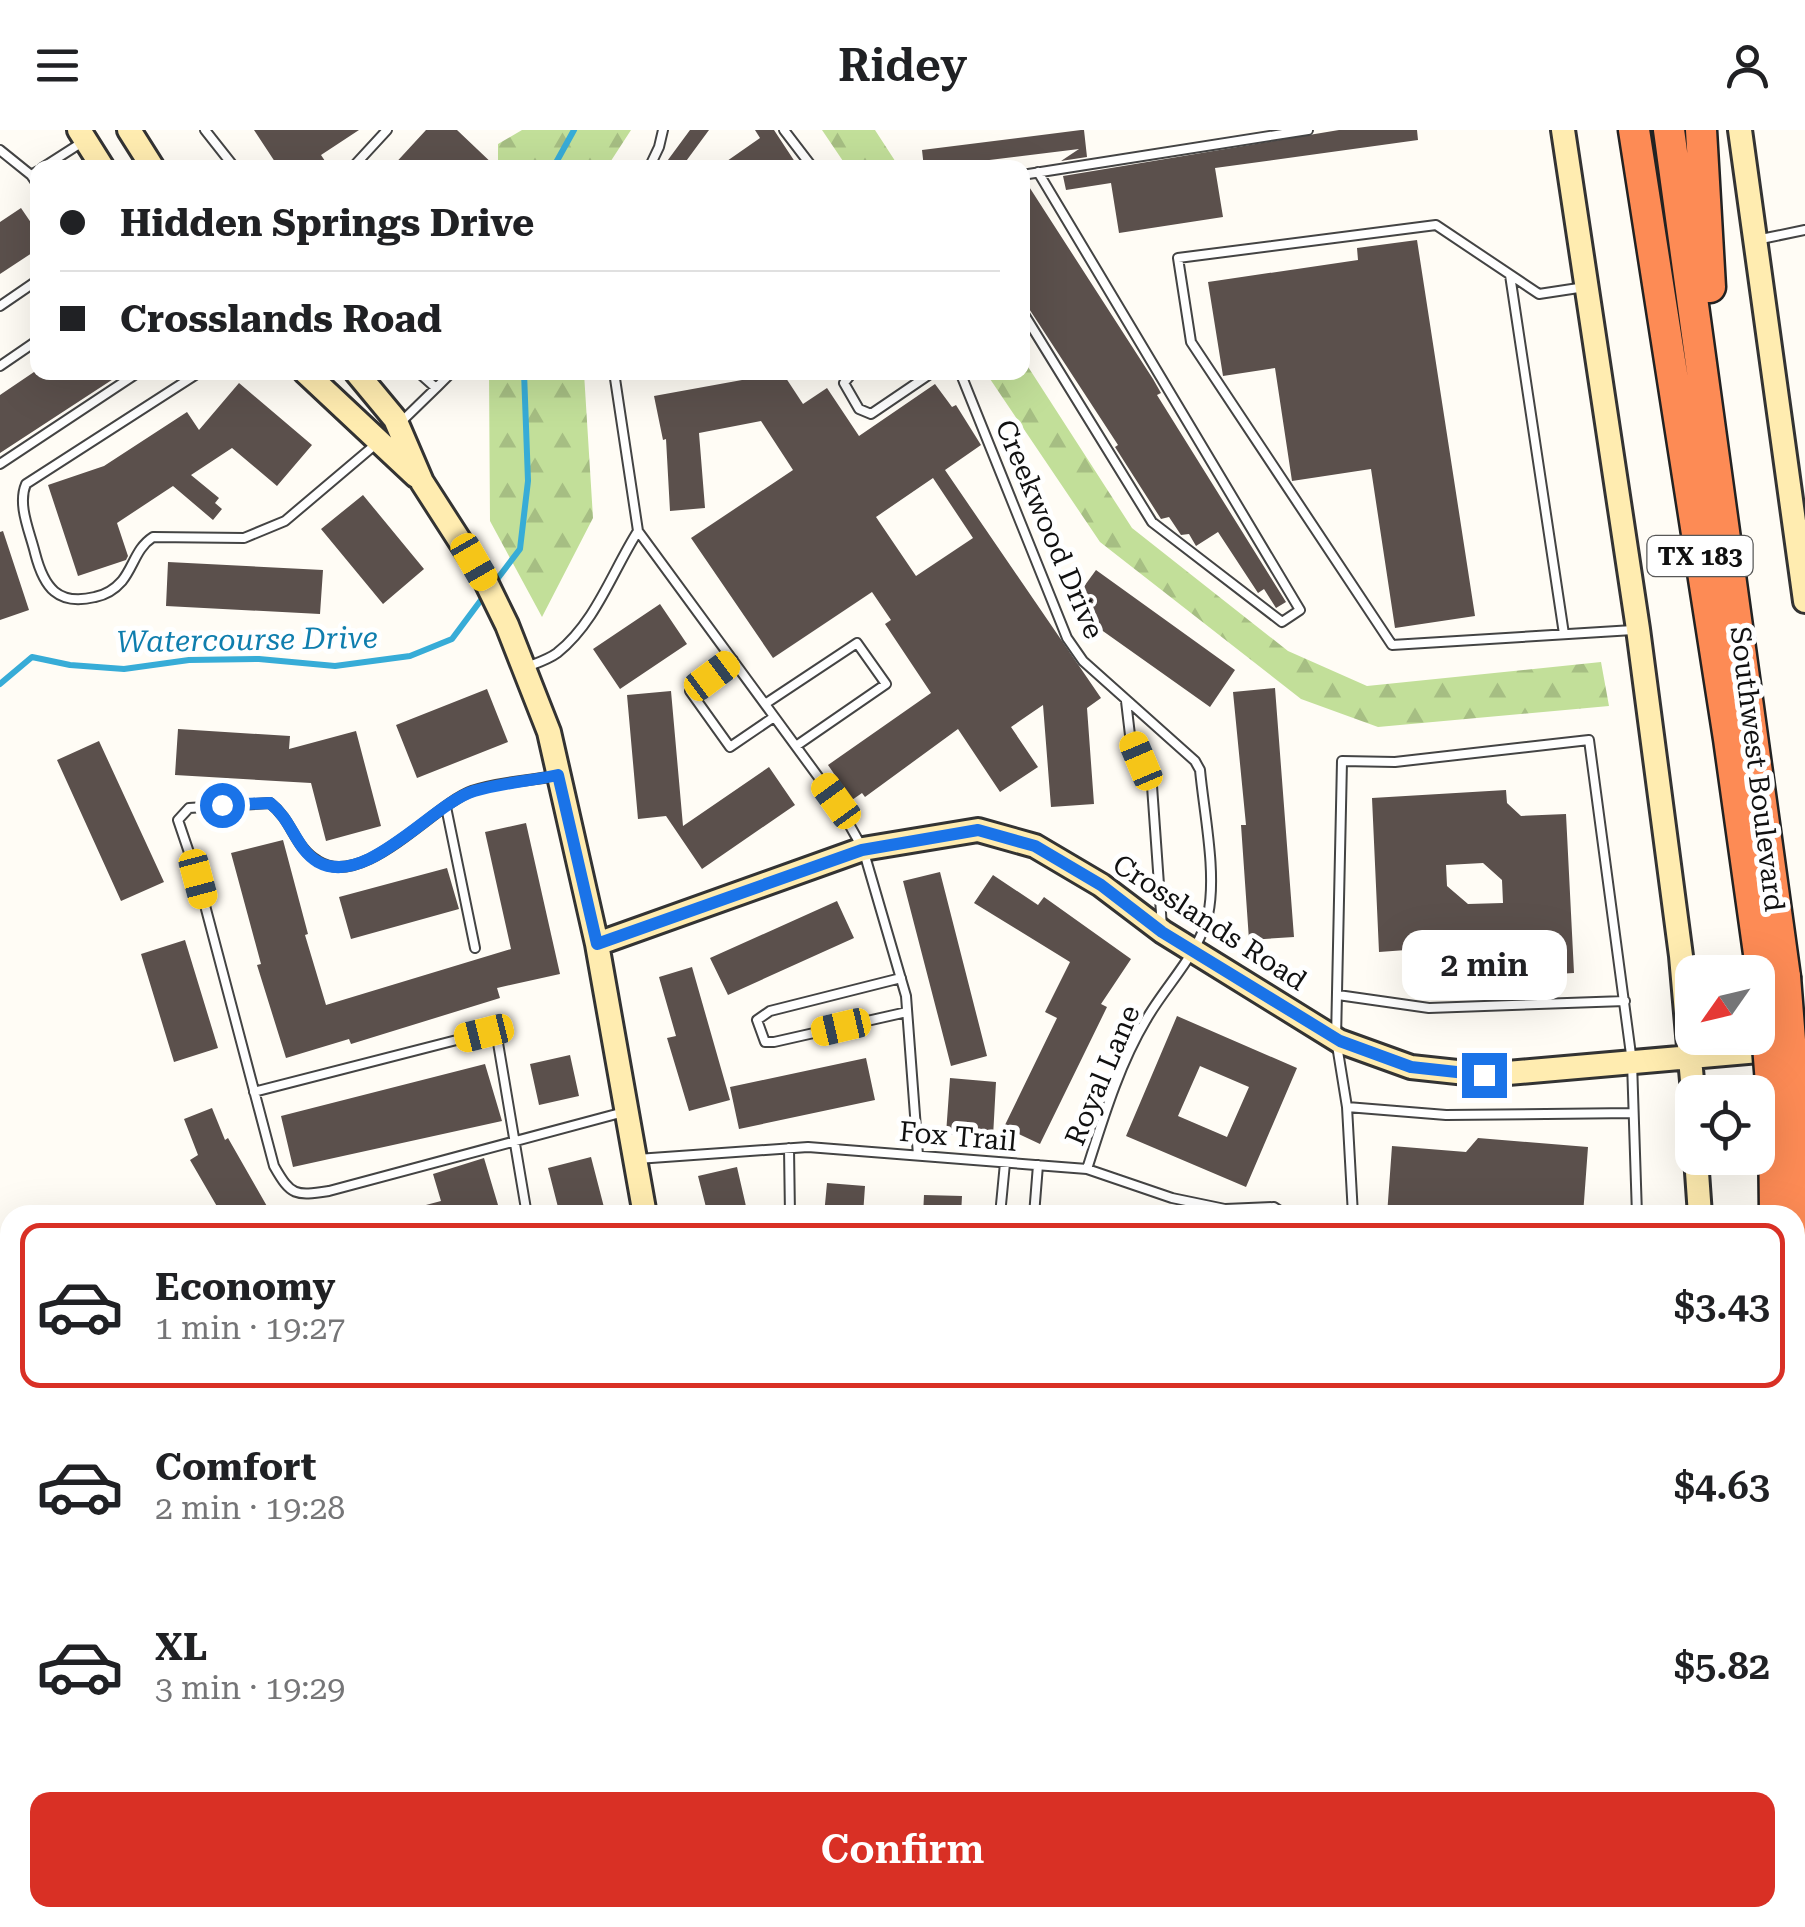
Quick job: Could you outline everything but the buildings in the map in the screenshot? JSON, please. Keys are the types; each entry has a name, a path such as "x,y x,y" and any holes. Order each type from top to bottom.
{"highway":[{"name":"Southwest Boulevard","path":"1669,130 1700,339 1771,955"},
{"path":"1700,339 1710,296 1701,130"},
{"name":"Southwest Boulevard","path":"1632,137 1729,739 1769,955"},
{"name":"Southwest Boulevard","path":"1775,993 1791,1205"},
{"name":"Southwest Boulevard","path":"1776,1205 1785,1119"}],"street":[{"path":"129,130 148,160"},
{"path":"1562,130 1638,630 1681,956 1692,1075"},
{"path":"1740,130 1805,600"},
{"path":"82,135 99,160"},
{"path":"313,380 422,482"},
{"path":"362,380 398,425 422,482 464,544 500,610 549,732 597,944 642,1205"},
{"name":"Crosslands Road","path":"597,944 862,850 978,830 1035,846 1101,885 1162,932 1336,1038 1375,1056 1442,1072 1484,1075 1805,1046"},
{"path":"1697,1175 1699,1205"}],"lane":[{"path":"205,130 229,160"},
{"path":"359,160 387,130"},
{"path":"653,160 663,130"},
{"path":"784,130 807,160"},
{"path":"1030,174 1308,130"},
{"path":"51,160 82,135"},
{"path":"0,150 30,167"},
{"path":"1030,324 1152,522 1282,622 1300,610 1038,172"},
{"path":"1586,287 1539,294 1436,225 1178,258 1191,342 1392,645 1638,630"},
{"path":"1754,241 1805,230"},
{"path":"1510,275 1564,634"},
{"path":"0,306 30,285"},
{"path":"0,366 30,345"},
{"path":"0,464 127,380"},
{"path":"188,380 26,484 20,496 38,564 52,590 65,600 78,602 104,595 121,582 142,544 153,536 244,538 286,520 379,442"},
{"path":"427,380 436,388"},
{"path":"398,425 444,380"},
{"path":"615,380 638,531 836,801 862,850 901,978 918,1155"},
{"path":"846,380 844,383 859,408 871,414 921,380"},
{"name":"Creekwood Drive","path":"963,380 1067,638 1082,661 1196,761 1200,770 1210,905 1192,950"},
{"path":"524,668 556,654 600,602 638,531"},
{"path":"765,704 856,643 886,684 796,746"},
{"path":"733,660 690,692 730,747 774,717"},
{"path":"1126,699 1130,735 1152,786 1162,932"},
{"path":"1352,1205 1347,1107 1336,1038 1342,762 1395,762 1589,740 1632,1062 1637,1205"},
{"path":"558,775 472,792 376,856 333,866 320,863 304,850 286,816 270,803 189,808 178,820 198,879 274,1166 287,1188 303,1195 329,1191 624,1112"},
{"path":"446,806 475,948"},
{"name":"Royal Lane","path":"1087,1169 1144,1022 1192,950"},
{"path":"901,978 770,1011 757,1020 765,1042 774,1042 907,1012"},
{"path":"1338,995 1430,1008 1624,1001"},
{"path":"254,1092 484,1033 494,1035 526,1205"},
{"path":"1347,1107 1446,1116 1634,1113"},
{"path":"789,1148 790,1205"},
{"name":"Fox Trail","path":"632,1159 789,1148 918,1155 1087,1169 1172,1198 1206,1205"},
{"path":"1001,1205 1005,1163"},
{"path":"1035,1205 1038,1165"}],"green space":[{"path":"522,130 631,130 612,160 498,160 498,144"},
{"path":"822,130 875,130 894,160 842,160"},
{"path":"1030,370 1132,528 1288,651 1367,686 1601,662 1609,706 1378,727 1301,699 1100,542 991,380 1030,380"},
{"path":"489,380 584,380 593,518 542,617 490,521"}],"waterway":[{"name":"Watercourse Drive","path":"557,160 574,130"},
{"name":"Watercourse Drive","path":"495,582 520,549 528,481 524,380"},
{"name":"Watercourse Drive","path":"0,684 32,657 70,665 124,669 189,660 259,659 335,666 410,656 452,639 484,596"}],"route":[{"path":"222,805 270,803 286,816 304,850 320,863 333,866 376,856 472,792 558,775 597,944 862,850 978,830 1035,846 1101,885 1162,932 1340,1041 1411,1067 1484,1075"}]}
